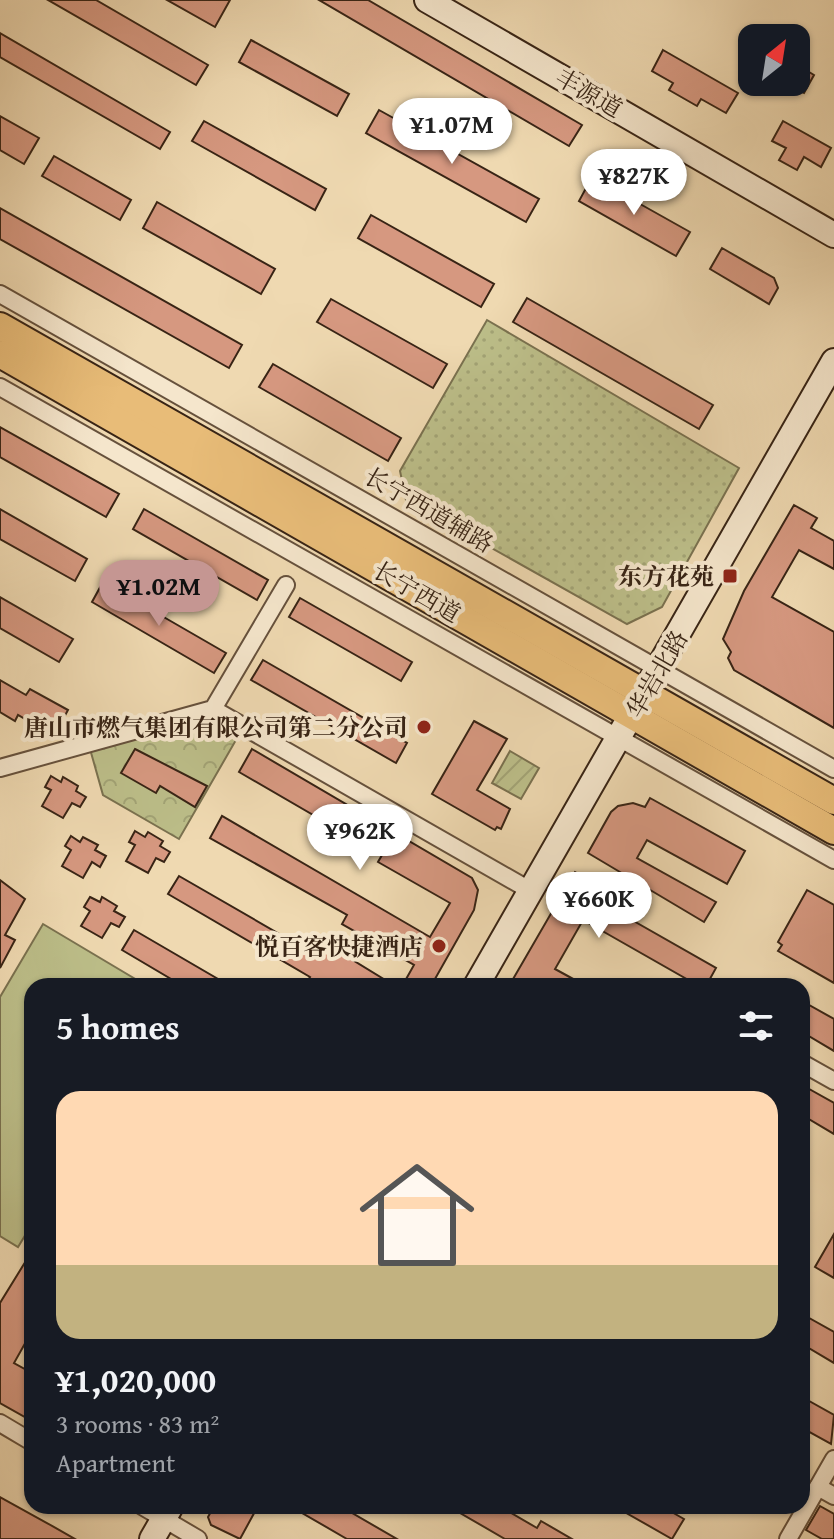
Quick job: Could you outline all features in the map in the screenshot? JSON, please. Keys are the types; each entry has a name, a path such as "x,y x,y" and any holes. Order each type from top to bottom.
{"main road":[{"name":"长宁西道","path":"0,326 208,445 633,717 834,801"},
{"name":"长宁西道","path":"0,354 834,831"}],"street":[{"name":"丰源道","path":"427,0 834,235"},
{"name":"长宁西道辅路","path":"0,294 834,769"},
{"name":"华岩北路","path":"481,978 633,717 834,361"},
{"path":"0,387 633,717 834,860"},
{"path":"208,445 222,420"},
{"path":"0,768 213,709 286,585"},
{"path":"213,709 531,891"},
{"path":"810,1068 834,1081"},
{"path":"0,1423 24,1437"},
{"path":"810,1501 834,1459"},
{"path":"818,1487 834,1496"},
{"path":"788,1539 802,1514"},
{"path":"162,1521 198,1539"}],"green space":[{"path":"487,320 739,468 662,607 627,624 406,500 400,471"},
{"path":"209,716 240,733 179,839 103,795 90,749"},
{"path":"510,751 539,768 521,799 492,783"},
{"path":"43,924 134,978 24,978 24,1237 18,1247 0,1236 0,997"}],"building":[{"path":"48,0 96,0 208,65 196,85"},
{"path":"167,0 230,0 215,27"},
{"path":"319,0 368,0 582,125 569,146"},
{"path":"0,33 170,132 160,149 0,57"},
{"path":"251,40 349,94 337,116 239,62"},
{"path":"663,50 738,93 726,113 701,99 697,106 669,90 673,83 652,71"},
{"path":"379,110 539,199 526,222 366,133"},
{"path":"0,116 39,138 24,164 0,150"},
{"path":"204,121 326,189 315,210 192,141"},
{"path":"783,121 831,148 821,167 804,157 797,170 779,160 786,148 772,141"},
{"path":"54,156 131,200 120,220 42,176"},
{"path":"592,177 690,232 676,256 579,201"},
{"path":"157,202 275,269 261,294 143,228"},
{"path":"0,208 242,345 229,368 0,239"},
{"path":"371,215 494,284 481,307 358,238"},
{"path":"722,248 774,278 778,288 769,304 710,269"},
{"path":"527,298 713,405 699,429 513,322"},
{"path":"331,299 447,364 433,388 317,322"},
{"path":"273,364 401,438 388,461 259,387"},
{"path":"0,427 119,494 106,517 0,457"},
{"path":"794,505 817,518 811,528 834,541 834,569 799,550 772,597 834,632 834,728 734,670 728,658 731,652 723,639 744,591"},
{"path":"0,509 87,559 75,581 0,539"},
{"path":"144,509 268,580 257,600 133,529"},
{"path":"103,582 226,653 214,673 92,602"},
{"path":"0,597 73,639 59,662 0,628"},
{"path":"300,598 412,662 401,681 289,617"},
{"path":"263,660 407,743 396,763 251,680"},
{"path":"0,680 26,695 30,689 68,710 54,736 18,715 15,721 0,712"},
{"path":"474,721 507,739 477,790 510,809 501,829 497,827 495,830 432,794"},
{"path":"135,749 207,786 195,807 160,786 156,793 121,773"},
{"path":"252,749 472,878 478,890 474,910 436,978 407,978 414,965 342,924 347,915 210,838 222,816 430,937 450,903 378,862 382,855 239,772"},
{"path":"51,776 61,782 63,777 78,786 76,791 86,797 80,807 72,803 63,818 42,806 51,790 45,787"},
{"path":"650,798 745,851 727,884 647,840 637,858 716,902 704,922 588,853 611,812 618,806 633,803 645,807"},
{"path":"135,831 145,837 148,832 163,841 160,846 170,852 164,862 156,858 148,873 126,861 135,845 129,842"},
{"path":"71,836 80,842 83,837 98,845 95,850 106,856 100,867 92,862 83,878 62,866 71,850 65,846"},
{"path":"575,872 602,887 595,899 716,968 710,978 685,978 583,920 555,969 571,978 514,978"},
{"path":"179,876 321,958 328,945 382,978 309,978 168,894"},
{"path":"0,880 25,899 5,935 15,940 0,968"},
{"path":"807,890 834,905 834,983 778,951 782,945 778,942"},
{"path":"90,897 100,902 102,897 117,906 114,911 125,917 119,927 111,923 102,938 81,926 90,911 84,907"},
{"path":"134,930 216,978 169,978 122,950"},
{"path":"810,1006 834,1019 834,1051 810,1037"},
{"path":"810,1090 834,1103 834,1134 810,1120"},
{"path":"834,1234 834,1278 815,1267"},
{"path":"24,1264 24,1345 14,1363 24,1369 24,1416 0,1403 0,1303"},
{"path":"810,1318 834,1332 834,1363 810,1349"},
{"path":"810,1402 834,1415 831,1444 810,1432"},
{"path":"0,1497 24,1510 24,1514 31,1514 75,1539 0,1539"},
{"path":"820,1506 834,1514 834,1539 822,1539 806,1530"},
{"path":"210,1514 254,1514 240,1539 211,1525"},
{"path":"304,1514 354,1514 397,1539 347,1539"},
{"path":"462,1514 513,1514 537,1528 541,1521 572,1539 505,1539"},
{"path":"628,1514 675,1514 684,1519 672,1539"}],"place":[{"name":"东方花苑","path":"730,576"},
{"name":"唐山市燃气集团有限公司第二分公司","path":"424,727"},
{"name":"悦百客快捷酒店","path":"439,946"}]}
